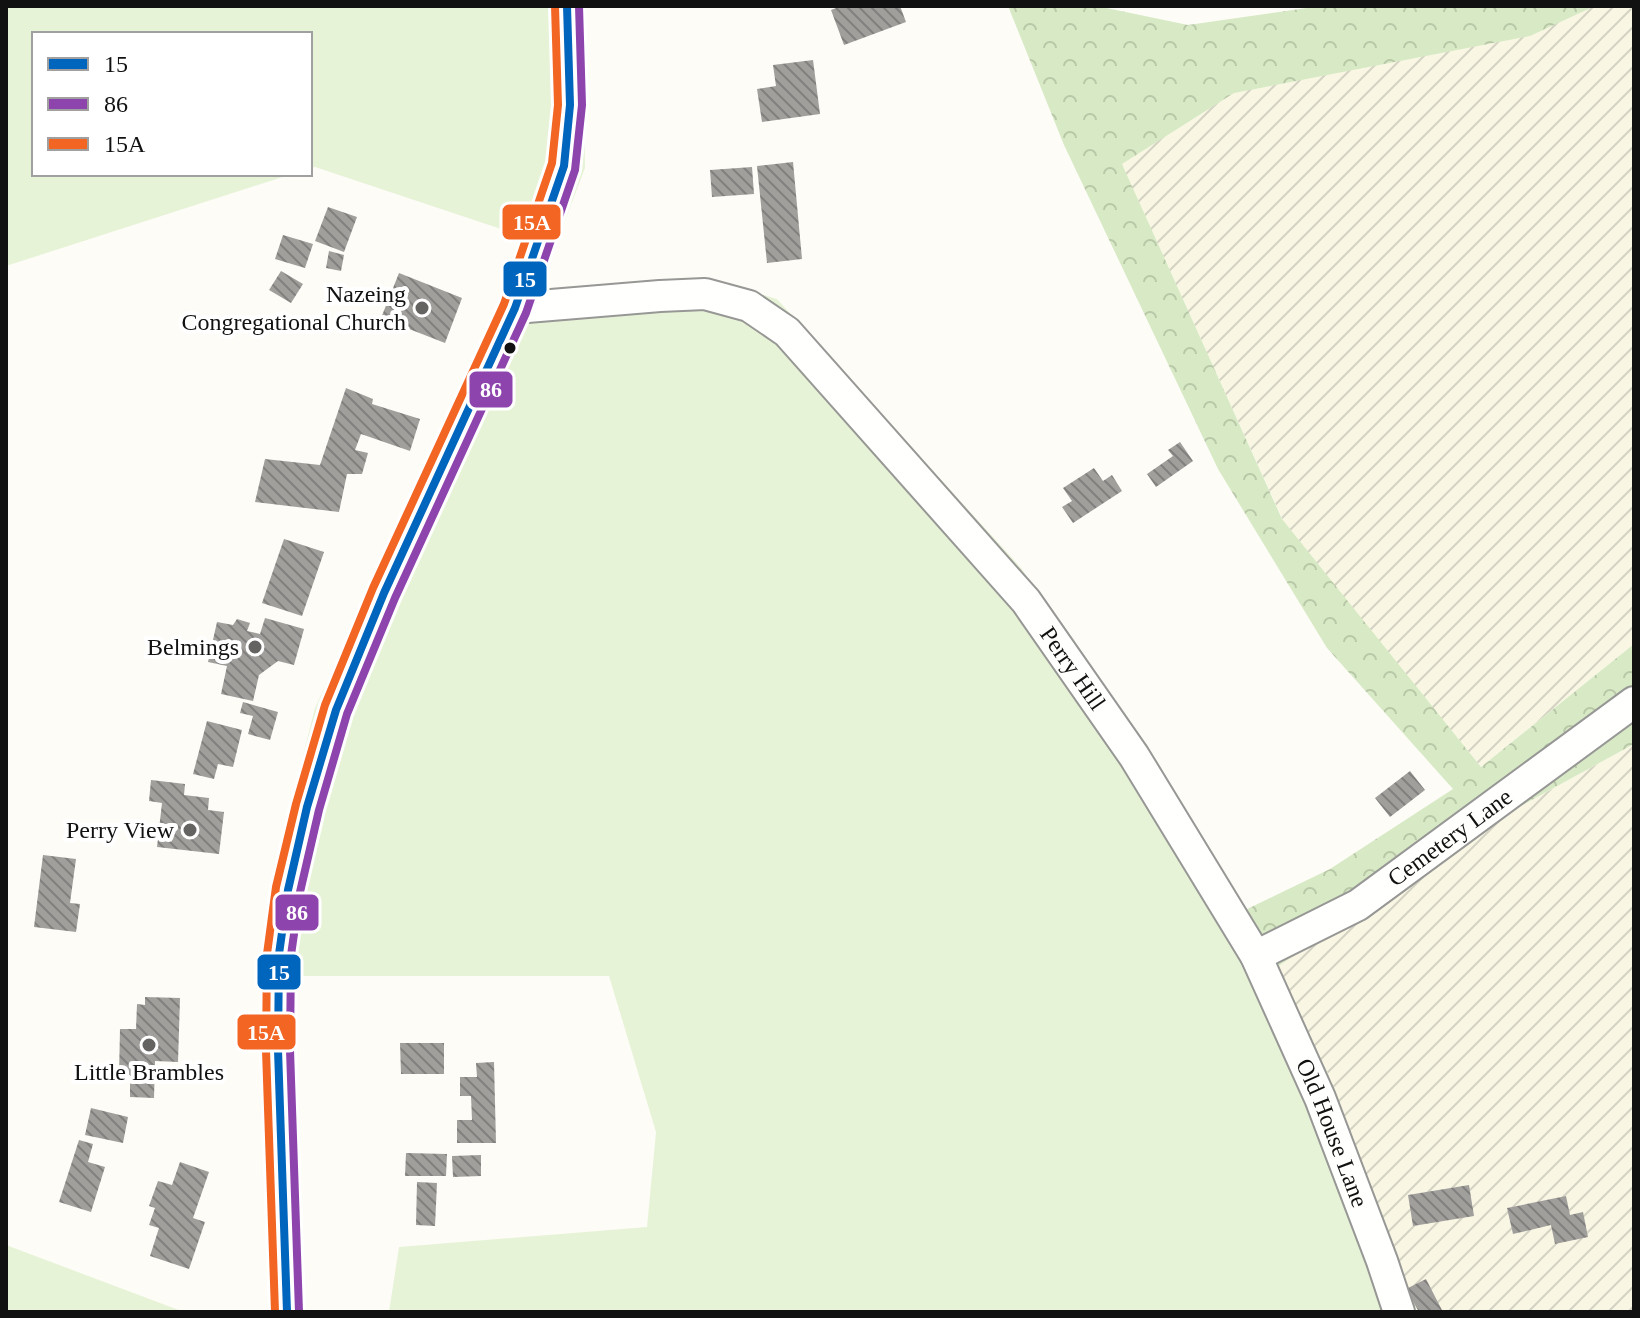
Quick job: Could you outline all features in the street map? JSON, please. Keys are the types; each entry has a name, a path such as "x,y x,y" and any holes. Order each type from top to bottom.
{"street":[{"path":"287,1312 278,1050 279,954 288,890 307,807 336,710 384,593 515,308 564,166 570,105 567,6"},
{"name":"Perry Hill","path":"515,308 705,294 749,306 787,332 1026,601 1134,756 1256,956"},
{"name":"Cemetery Lane","path":"1256,956 1358,905 1634,702"},
{"name":"Old House Lane","path":"1256,956 1320,1098 1399,1312"}],"shaded area":[{"path":"1532,6 1634,6 1634,644 1481,767 1286,527 1102,121"},
{"path":"1634,744 1634,1312 1407,1312 1274,969 1508,813"}],"green space":[{"path":"6,6 584,6 585,168 555,247 312,168 312,32 32,32 32,176 286,176 6,266"},
{"path":"1008,6 1097,6 1188,25 1321,6 1595,6 1530,36 1234,93 1122,164 1282,519 1481,767 1634,644 1634,744 1508,813 1274,969 1243,911 1330,869 1453,789 1327,648 1218,469 1064,145"},
{"path":"712,280 777,299 1022,569 1230,885 1328,1073 1407,1312 389,1312 399,1247 647,1227 656,1132 609,976 266,976 269,889 315,708 502,298"},
{"path":"6,1245 184,1312 6,1312"}],"building":[{"path":"841,6 900,6 906,22 844,45 831,10"},
{"path":"813,60 820,114 762,122 757,89 776,86 773,65"},
{"path":"793,162 802,259 767,263 757,166"},
{"path":"752,167 754,194 712,197 710,170"},
{"path":"328,207 357,217 344,252 315,241"},
{"path":"283,235 313,244 305,268 275,259"},
{"path":"329,251 344,255 341,271 326,268"},
{"path":"281,271 303,284 291,303 269,290"},
{"name":"Nazeing Congregational Church","path":"399,273 462,298 445,343 381,318"},
{"path":"346,388 373,399 372,404 420,419 410,451 361,434 355,450 368,453 362,474 347,474 339,512 255,502 265,459 320,465"},
{"path":"1180,442 1193,461 1156,487 1147,474 1173,456 1168,450"},
{"path":"1094,468 1103,481 1112,475 1122,491 1073,523 1062,507 1072,501 1063,488"},
{"path":"284,539 324,552 302,616 262,603"},
{"name":"Belmings","path":"265,618 304,629 294,665 278,661 259,675 253,701 221,694 227,666 208,662 217,622 233,625 237,619 250,623 247,631 260,634"},
{"path":"243,702 278,712 270,740 248,734 253,716 240,713"},
{"path":"207,721 242,730 233,767 218,764 214,779 193,774"},
{"path":"1410,771 1425,790 1390,817 1375,798"},
{"name":"Perry View","path":"151,780 185,784 184,795 209,798 208,810 224,812 219,854 157,847 162,803 149,801"},
{"path":"43,855 76,859 70,903 80,904 76,932 34,927"},
{"name":"Little Brambles","path":"145,997 180,998 178,1062 155,1061 154,1098 130,1097 130,1075 119,1075 120,1029 136,1029 137,1004 145,1005"},
{"path":"400,1043 444,1043 444,1074 401,1074"},
{"path":"494,1062 496,1143 457,1143 457,1120 472,1120 471,1096 460,1096 460,1077 477,1077 476,1063"},
{"path":"91,1108 128,1117 123,1143 85,1135"},
{"path":"79,1140 93,1144 88,1162 105,1167 91,1212 59,1202"},
{"path":"406,1153 447,1154 446,1176 405,1176"},
{"path":"481,1155 481,1176 453,1177 452,1156"},
{"path":"180,1162 209,1172 193,1218 205,1222 189,1269 150,1256 159,1228 149,1225 155,1208 149,1206 158,1181 172,1185"},
{"path":"417,1182 437,1183 435,1226 416,1225"},
{"path":"1469,1185 1474,1216 1413,1226 1408,1195"},
{"path":"1566,1196 1570,1215 1583,1212 1588,1237 1555,1244 1551,1225 1513,1234 1507,1208"},
{"path":"1426,1279 1443,1312 1419,1312 1406,1289"}],"transit line":[{"name":"15A","path":"275,1312 266,1050 267,954 276,887 325,705 373,588 504,304 552,163 558,105 555,6"},
{"name":"15","path":"287,1312 278,1050 279,954 288,890 307,807 336,710 384,593 515,308 564,166 570,105 567,6"},
{"name":"86","path":"299,1312 290,1050 291,955 300,892 319,810 347,714 395,598 526,313 575,170 582,105 579,6"}],"place":[{"name":"Nazeing Congregational Church","path":"422,308"},
{"name":"Belmings","path":"255,647"},
{"name":"Perry View","path":"190,830"},
{"name":"Little Brambles","path":"149,1045"}]}
